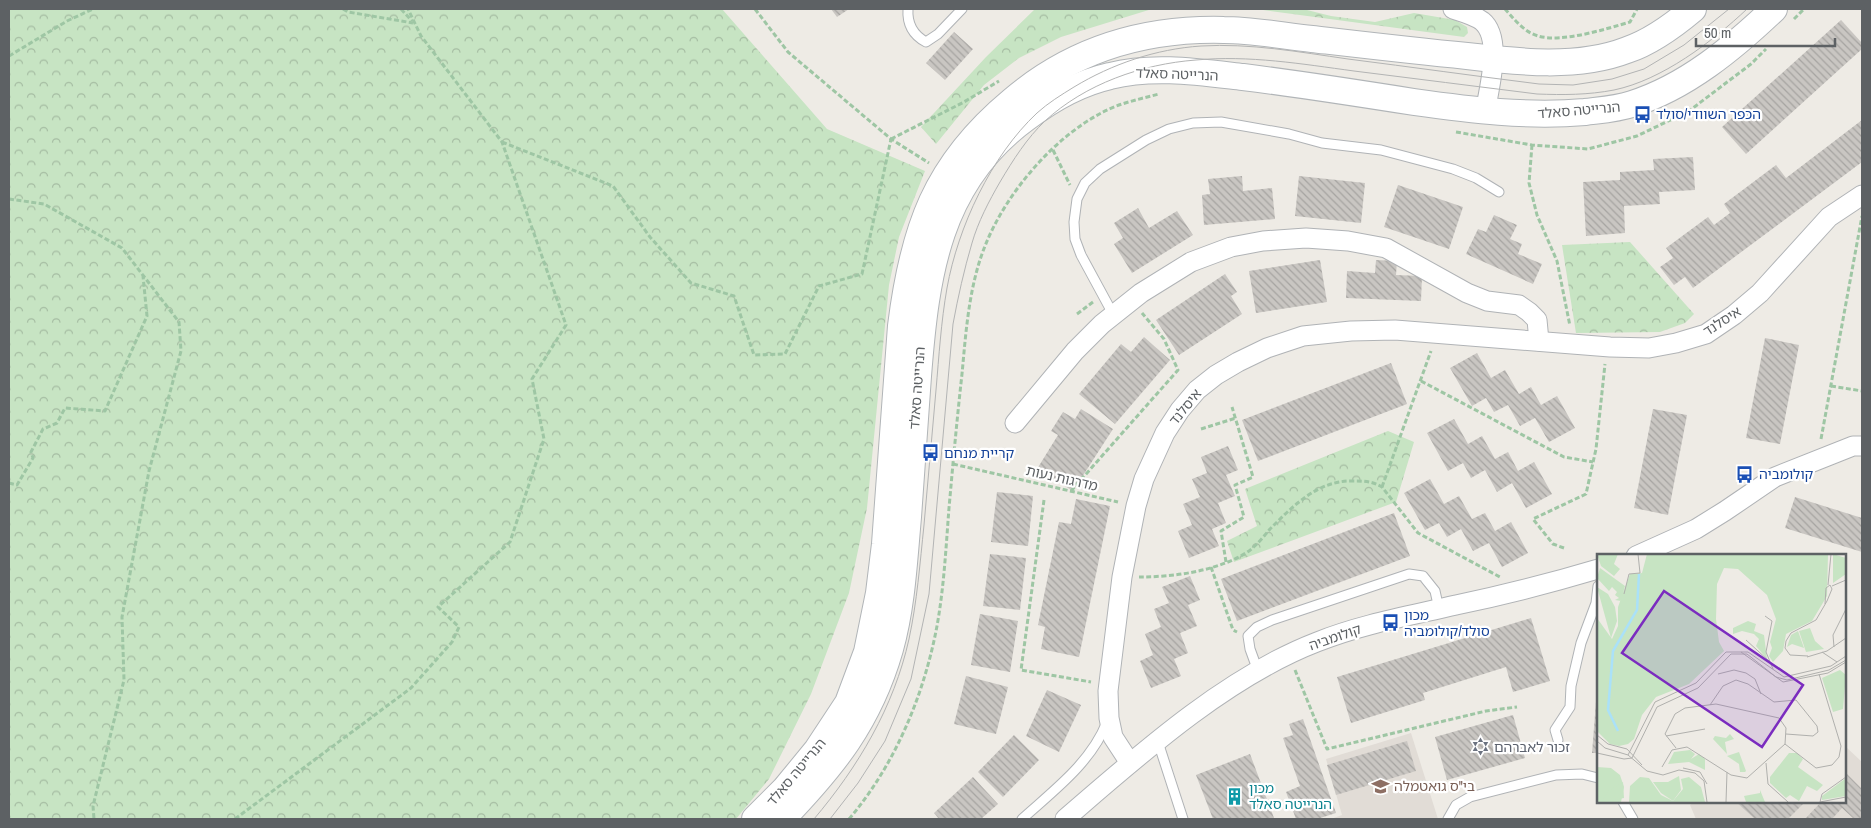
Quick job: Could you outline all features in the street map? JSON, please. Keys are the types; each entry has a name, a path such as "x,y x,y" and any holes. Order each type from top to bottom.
{"main road":[{"name":"הנרייטה סאלד","path":"755,819 785,788 817,750 848,703 867,652 880,593 901,326 906,284 916,243 930,203 946,174 968,144 1000,110 1028,86 1060,66 1092,52 1158,33 1227,30 1493,59 1546,62 1576,61 1606,57 1628,50 1668,28 1693,9"},
{"name":"הנרייטה סאלד","path":"782,819 837,758 861,722 880,680 888,654 904,570 922,327 933,260 946,219 962,186 994,146 1024,119 1060,96 1086,83 1132,72 1189,71 1223,74 1485,112 1562,114 1612,108 1636,103 1659,95 1710,63 1744,37 1774,9"}],"street":[{"path":"1453,9 1476,17 1485,24 1491,40 1493,59 1485,112"},
{"name":"איסלנד","path":"1130,763 1113,736 1109,718 1108,685 1122,577 1136,506 1153,456 1165,433 1180,410 1197,390 1216,375 1267,348 1303,336 1351,331 1395,330 1649,348 1676,343 1706,334 1734,316 1760,293 1829,217 1862,195"},
{"path":"1015,424 1075,351 1113,314 1141,293 1191,262 1231,247 1262,241 1314,238 1348,240 1386,248 1467,293 1487,301 1520,305 1537,320 1539,341"},
{"path":"1640,554 1696,529 1725,512 1775,477 1853,446 1862,446"},
{"name":"קולומביה","path":"1065,819 1130,763 1238,683 1316,642 1352,630 1525,590 1597,568"}],"lane":[{"path":"908,9 908,16 914,34 926,42 938,34 962,9"},
{"path":"1113,314 1078,247 1074,222 1077,199 1085,183 1100,169 1146,140 1169,129 1193,123 1221,122 1289,134 1322,143 1381,150 1453,169 1476,178 1499,192"},
{"path":"1258,671 1250,649 1248,636 1257,627 1272,620 1409,574 1423,576 1431,584 1436,591 1439,609"},
{"path":"1558,740 1555,730 1570,707 1571,686 1581,642 1596,603 1597,594"},
{"path":"1022,819 1062,783 1085,758 1100,738 1109,718"},
{"path":"1158,742 1182,819"},
{"path":"1448,819 1456,805 1470,797 1556,775 1582,774 1597,778"},
{"path":"1624,803 1633,819"}],"path":[{"path":"9,56 93,9"},
{"path":"343,9 348,12 414,23"},
{"path":"401,9 414,23"},
{"path":"235,819 411,688 452,642 459,627 438,607 510,542 544,439 532,379 566,325 502,142 421,36 408,9"},
{"path":"755,9 788,52 890,138 946,174"},
{"path":"1505,9 1524,29 1538,36 1559,37 1594,33 1630,22 1637,9"},
{"path":"502,142 613,186 650,237 691,283 734,296 754,354 785,354 819,286 862,274 890,138"},
{"path":"1511,142 1532,145 1530,183 1537,216 1558,260 1573,344"},
{"path":"1053,150 1077,199"},
{"path":"9,199 44,204 122,248 179,322 181,351 147,480 122,617 124,680 94,806 94,819"},
{"path":"1817,459 1862,216"},
{"path":"9,483 17,485 33,458 31,452 43,428 57,423 65,408 105,411 146,316 143,275"},
{"path":"1071,491 1178,370 1164,339 1142,313"},
{"path":"1382,486 1438,334"},
{"path":"1564,548 1553,544 1533,519 1586,494 1602,402 1606,346"},
{"path":"1420,381 1564,457 1593,462"},
{"path":"1831,386 1862,392"},
{"path":"1226,562 1222,531 1244,517 1235,485 1253,477 1232,407"},
{"path":"1202,430 1236,418"},
{"name":"מדרגות נעות","path":"953,464 1136,506"},
{"path":"1122,577 1156,577 1211,567 1226,562 1249,550 1286,514 1316,489 1345,480 1374,482 1382,486 1418,533 1525,590"},
{"path":"1044,500 1022,670 1108,685"},
{"path":"1211,567 1233,630 1248,636"},
{"path":"1289,655 1327,748 1486,711 1517,708"}],"shaded area":[{"name":"בי\"ס גואטמלה","path":"1411,733 1438,819 1331,819 1342,815 1326,759"},
{"path":"1846,747 1862,762 1862,819 1696,819 1690,805 1693,803 1846,803"}],"green space":[{"path":"9,9 722,9 827,129 925,171 899,237 889,285 867,508 849,593 811,694 769,779 736,819 9,819"},
{"path":"1035,9 1152,9 1061,37 1019,58 984,85 936,144 921,127 986,57"},
{"path":"1256,9 1303,9 1331,16 1375,22 1414,13 1455,20 1467,27 1468,33 1464,37"},
{"path":"1630,242 1694,314 1685,323 1660,332 1576,333 1562,245"},
{"path":"1388,431 1414,442 1396,502 1234,562 1227,541 1257,526 1245,489"}],"building":[{"path":"831,9 849,9 837,17"},
{"path":"1841,20 1862,43 1862,49 1746,154 1722,127"},
{"path":"954,32 973,49 945,80 926,63"},
{"path":"1862,120 1862,162 1693,288 1685,277 1674,285 1660,267 1673,258 1666,248 1708,217 1714,225 1730,213 1724,204 1776,165 1786,178"},
{"path":"1693,157 1695,190 1659,192 1660,204 1624,206 1625,233 1586,236 1583,182 1620,180 1620,172 1654,170 1653,159"},
{"path":"1242,176 1243,191 1272,188 1275,219 1204,225 1202,195 1210,194 1208,179"},
{"path":"1299,176 1365,183 1361,223 1295,216"},
{"path":"1398,185 1463,207 1449,249 1384,227"},
{"path":"1138,208 1149,228 1177,211 1193,235 1132,273 1114,244 1123,238 1114,223"},
{"path":"1494,215 1517,225 1510,239 1522,244 1518,254 1542,264 1533,284 1466,254 1478,229 1486,232"},
{"path":"1320,260 1327,302 1256,313 1249,271"},
{"path":"1376,260 1397,261 1396,275 1422,276 1421,301 1346,298 1347,271 1375,273"},
{"path":"1225,274 1237,292 1231,296 1242,314 1179,355 1156,320"},
{"path":"1144,337 1170,360 1115,424 1079,394 1121,344 1131,352"},
{"path":"1765,338 1799,345 1780,444 1746,438"},
{"path":"1477,353 1491,378 1505,370 1519,394 1531,387 1541,405 1557,396 1575,428 1549,442 1535,418 1520,426 1508,405 1494,412 1486,398 1472,406 1450,368"},
{"path":"1391,363 1407,404 1258,461 1242,420"},
{"path":"1081,409 1113,429 1073,491 1037,469 1058,435 1051,431 1063,412 1075,419"},
{"path":"1653,409 1687,415 1668,515 1634,508"},
{"path":"1454,419 1468,444 1482,436 1495,459 1508,452 1518,471 1534,462 1552,494 1526,508 1512,483 1497,492 1485,470 1471,478 1463,463 1448,471 1427,433"},
{"path":"1228,446 1238,470 1226,475 1235,496 1218,503 1226,523 1212,529 1219,546 1189,558 1178,531 1192,525 1183,504 1200,497 1192,479 1207,473 1201,457"},
{"path":"1430,479 1444,504 1459,496 1472,519 1485,513 1495,531 1511,522 1528,553 1502,567 1489,543 1473,551 1461,529 1447,537 1439,523 1425,530 1404,493"},
{"path":"997,492 1033,496 1028,546 991,542"},
{"path":"1795,497 1862,518 1862,552 1785,528"},
{"path":"1076,499 1110,506 1079,657 1041,649 1045,627 1038,625 1059,522 1071,524"},
{"path":"1394,513 1410,556 1237,621 1221,579"},
{"path":"990,554 1026,558 1020,610 983,606"},
{"path":"1190,576 1200,600 1188,605 1197,626 1180,633 1188,653 1174,659 1181,676 1151,688 1140,661 1153,655 1145,634 1161,627 1154,609 1169,603 1162,587"},
{"path":"980,614 1018,621 1010,672 971,665"},
{"path":"1531,618 1550,681 1513,692 1506,667 1423,693 1425,700 1351,723 1337,677"},
{"path":"966,676 1008,687 996,734 954,724"},
{"path":"1047,690 1081,705 1059,752 1026,736"},
{"path":"1596,702 1597,702 1597,753 1592,753"},
{"name":"זכור לאברהם","path":"1513,715 1525,758 1447,780 1435,737"},
{"path":"1303,719 1336,813 1317,819 1296,819 1286,792 1300,786 1283,738 1293,735 1289,724"},
{"path":"1014,735 1039,760 1003,797 978,772"},
{"path":"1407,741 1416,771 1336,795 1327,765"},
{"name":"מכון הנרייטה סאלד","path":"1250,754 1274,818 1213,819 1196,775"},
{"path":"1847,774 1862,789 1862,819 1854,819 1842,808 1832,819 1805,819 1820,803 1846,803"},
{"path":"973,777 998,804 981,819 939,819 934,813"},
{"path":"1737,803 1804,803 1788,819 1755,819"}],"tram line":[{"path":"814,819 845,779 872,735 894,689 902,664 912,625 918,582 942,326 952,265 968,217 991,171 1020,130 1037,113 1050,102 1074,87 1104,71 1135,59 1168,50 1219,45 1275,49 1539,84 1573,85 1612,79 1644,69 1684,45 1729,9"},
{"path":"830,819 858,783 885,741 911,679 929,594 953,324 964,273 974,235 992,197 1021,150 1045,121 1078,96 1115,78 1155,66 1196,60 1256,59 1537,94 1604,92 1632,85 1668,69 1718,34 1747,9"}],"place":[{"name":"הכפר השוודי/סולד","path":"1642,114"},
{"name":"קריית מנחם","path":"930,453"},
{"name":"קולומביה","path":"1745,474"},
{"name":"מכון סולד/קולומביה","path":"1390,623"},
{"name":"זכור לאברהם","path":"1480,747"},
{"name":"בי\"ס גואטמלה","path":"1380,786"},
{"name":"מכון הנרייטה סאלד","path":"1235,796"}]}
